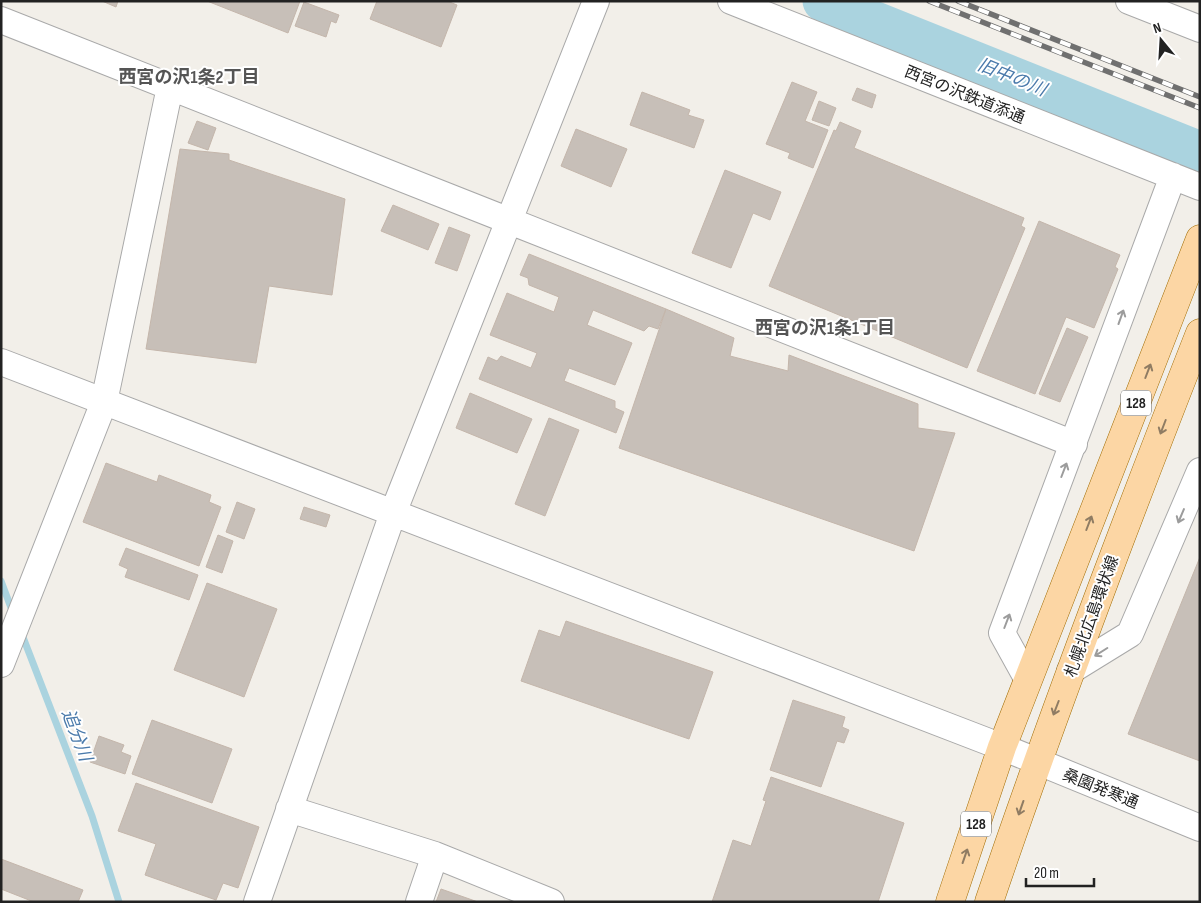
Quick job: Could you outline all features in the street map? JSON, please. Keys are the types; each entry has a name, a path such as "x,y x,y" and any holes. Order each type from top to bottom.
{"main road":[{"name":"128","path":"950,902 1002,747 1200,239"},
{"name":"札幌北広島環状線","path":"994,896 1036,762 1103,580 1200,332"}],"street":[{"path":"256,902 394,513 596,1"},
{"name":"西宮の沢鉄道添通","path":"731,1 1200,187"},
{"path":"1128,1 1200,29"},
{"path":"1,20 1074,444"},
{"path":"3,660 104,402 170,87"},
{"path":"1028,680 1002,633 1173,176"},
{"name":"桑園発寒通","path":"1,362 1002,747 1200,828"},
{"path":"1070,671 1130,634 1200,472"},
{"path":"289,810 435,855 551,902"},
{"path":"419,902 435,855"}],"building":[{"path":"102,1 118,1 116,7"},
{"path":"207,1 300,1 288,33"},
{"path":"377,1 447,1 457,5 441,47 370,19"},
{"path":"304,2 339,15 336,23 331,21 326,37 295,26"},
{"path":"792,82 817,92 805,121 828,130 813,168 788,158 790,153 766,144"},
{"path":"857,88 876,95 872,108 852,100"},
{"path":"642,92 690,110 688,115 704,120 694,148 630,125"},
{"path":"819,101 836,108 829,126 812,120"},
{"path":"197,121 216,128 208,150 188,143"},
{"path":"840,122 861,131 854,148 1024,218 1021,226 1025,228 967,368 769,286 834,130 836,131"},
{"path":"576,129 627,149 611,187 561,166"},
{"path":"180,149 229,154 229,160 345,199 332,295 269,286 256,363 146,349"},
{"path":"725,170 781,192 770,220 753,213 731,268 692,253"},
{"path":"393,205 439,224 428,250 381,231"},
{"path":"1039,221 1120,255 1115,267 1118,269 1094,328 1066,317 1035,394 977,371"},
{"path":"449,227 470,235 457,271 435,263"},
{"path":"529,254 666,309 658,329 649,326 644,331 593,310 587,325 632,343 615,385 569,368 564,381 615,401 615,408 624,412 616,433 479,379 488,357 497,361 501,356 531,368 537,353 490,335 507,293 554,312 559,297 529,285 528,278 520,275"},
{"path":"666,309 734,338 730,356 788,371 789,355 918,404 918,428 955,433 914,551 619,448"},
{"path":"1067,328 1088,337 1060,402 1039,394"},
{"path":"470,393 532,419 517,453 456,428"},
{"path":"549,418 579,430 545,516 515,504"},
{"path":"106,463 157,482 159,475 211,495 209,502 221,507 199,566 83,522"},
{"path":"237,502 255,509 244,539 226,532"},
{"path":"304,507 330,515 326,527 300,519"},
{"path":"218,535 233,541 222,573 206,567"},
{"path":"126,548 198,575 189,600 125,577 128,569 119,565"},
{"path":"1200,557 1200,761 1128,734"},
{"path":"207,583 277,609 244,697 174,670"},
{"path":"566,621 713,672 689,739 521,681 539,630 560,637"},
{"path":"793,700 845,717 842,727 849,730 844,743 837,741 821,787 770,770"},
{"path":"152,720 232,749 212,803 132,774"},
{"path":"99,736 124,745 121,752 131,756 125,774 90,762"},
{"path":"771,777 904,823 878,902 712,902 733,840 751,846 766,801 763,800"},
{"path":"136,783 259,827 238,888 223,883 216,900 145,875 156,844 118,831"},
{"path":"1,859 83,890 78,902 34,902 1,889"},
{"path":"441,889 478,902 436,902"}],"waterway":[{"name":"旧中の川","path":"823,1 1200,152"},
{"name":"追分川","path":"1,581 13,613"},
{"name":"追分川","path":"21,632 92,816 119,902"}],"railway":[{"path":"929,1 1200,108"},
{"path":"958,1 1200,97"}],"district":[{"name":"西宮の沢1条2丁目","path":"189,77"},
{"name":"西宮の沢1条1丁目","path":"825,328"}]}
